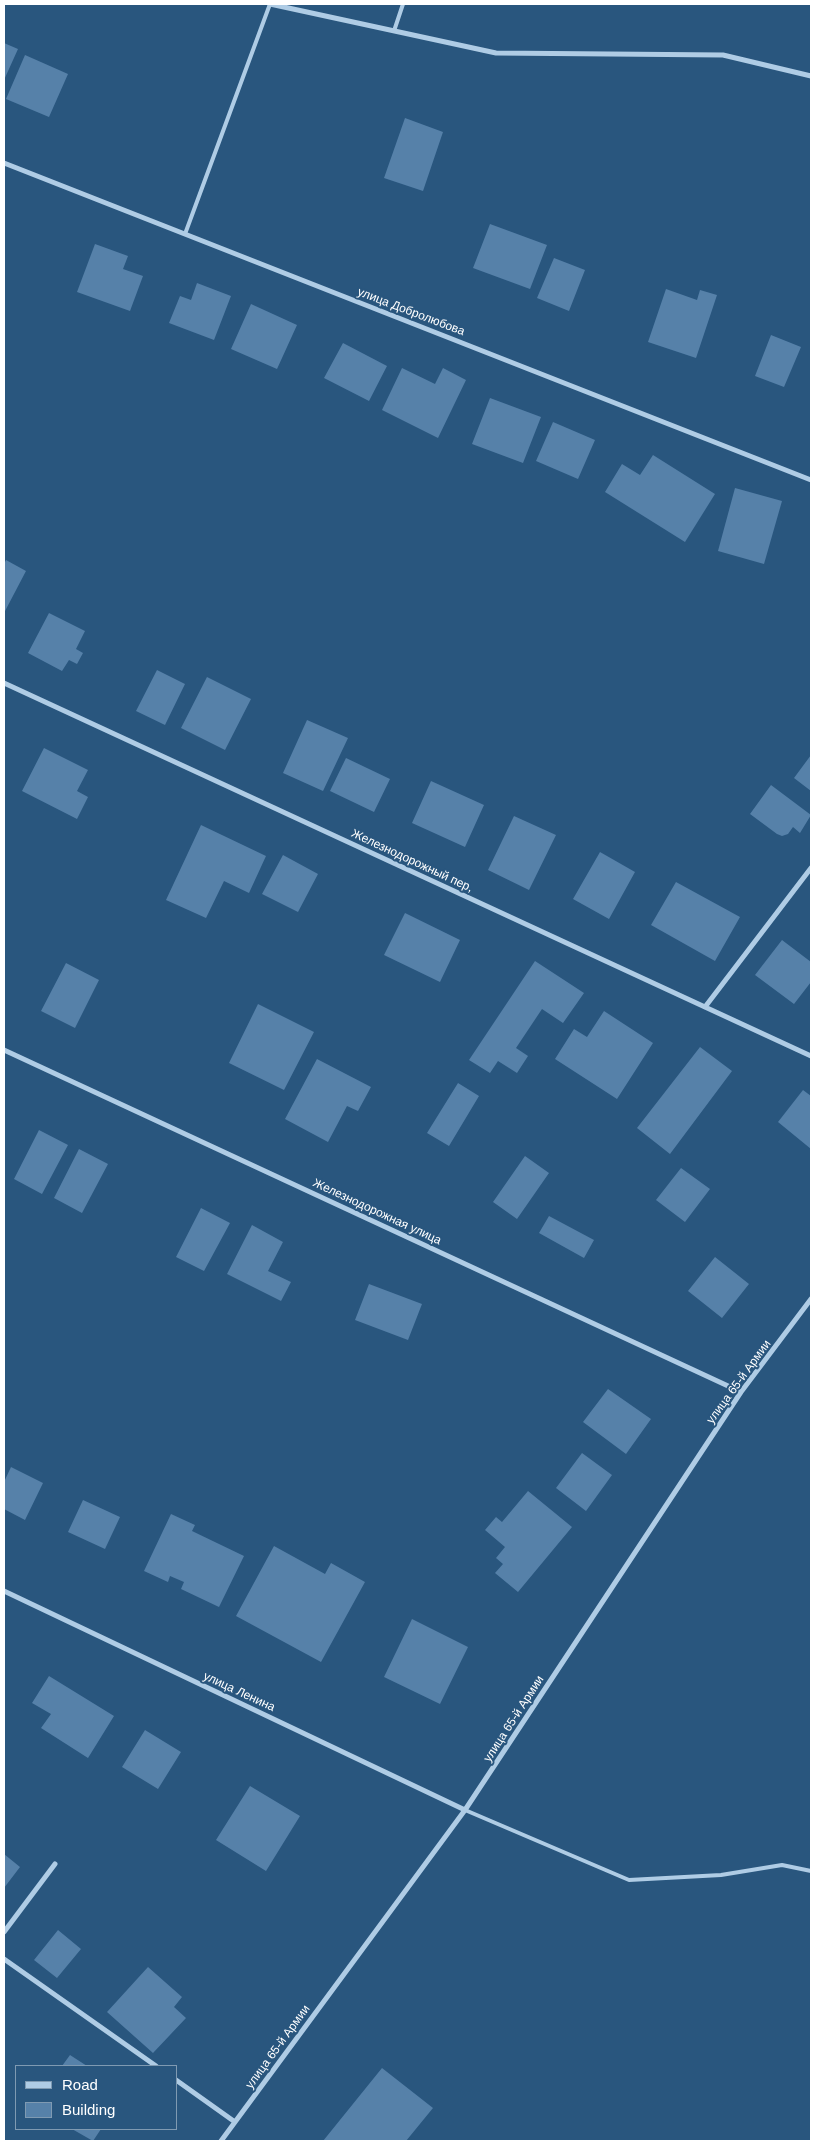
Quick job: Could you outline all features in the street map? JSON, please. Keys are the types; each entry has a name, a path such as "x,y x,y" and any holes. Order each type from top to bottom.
{"street":[{"path":"270,4 496,52 723,55 811,76"},
{"name":"улица Добролюбова","path":"4,163 811,480"},
{"name":"Железнодорожный пер,","path":"4,684 811,1056"},
{"path":"705,1007 811,868"},
{"name":"Железнодорожная улица","path":"4,1050 741,1392"},
{"name":"улица 65-й Армии","path":"221,2141 466,1810 741,1392 811,1299"},
{"name":"улица Ленина","path":"4,1591 466,1810"},
{"path":"4,1932 55,1864"},
{"path":"4,1959 155,2065"},
{"path":"178,2081 235,2122"}],"lane":[{"path":"186,234 270,4"},
{"path":"394,31 403,4"},
{"path":"466,1810 629,1880 721,1875 782,1865 811,1871"}],"building":[{"path":"4,43 18,49 4,80"},
{"path":"25,55 68,74 49,117 6,99"},
{"path":"405,118 443,132 423,191 384,178"},
{"path":"490,224 547,245 530,289 473,268"},
{"path":"95,244 128,256 123,269 143,276 130,311 77,292"},
{"path":"554,258 585,270 569,311 537,298"},
{"path":"197,283 231,296 214,340 169,323 180,296 191,300"},
{"path":"666,289 697,300 700,290 717,295 696,358 648,342"},
{"path":"251,304 297,325 277,369 231,349"},
{"path":"771,335 801,347 784,387 755,376"},
{"path":"343,343 387,366 369,401 324,378"},
{"path":"402,368 435,384 443,368 466,380 438,438 382,410"},
{"path":"490,398 541,417 523,463 472,444"},
{"path":"553,422 595,440 578,479 536,461"},
{"path":"653,455 715,494 685,542 605,492 622,464 640,475"},
{"path":"735,488 782,501 764,564 718,551"},
{"path":"6,560 26,571 4,613 4,564"},
{"path":"49,613 85,631 76,649 83,653 77,664 69,660 62,671 28,653"},
{"path":"157,670 185,684 165,725 136,711"},
{"path":"207,677 251,699 225,750 181,728"},
{"path":"307,720 348,738 323,791 283,773"},
{"path":"44,748 88,770 77,791 88,797 77,819 22,791"},
{"path":"811,755 811,791 794,778"},
{"path":"346,758 390,779 374,812 330,791"},
{"path":"431,781 484,805 465,847 412,823"},
{"path":"771,785 811,815 800,833 793,827 788,834 782,836 750,814"},
{"path":"514,816 556,835 529,890 488,870"},
{"path":"201,825 266,856 249,893 224,881 206,918 166,900"},
{"path":"600,852 635,872 609,919 573,899"},
{"path":"283,855 318,874 298,912 262,894"},
{"path":"676,882 740,917 715,961 651,925"},
{"path":"405,913 460,940 440,982 384,955"},
{"path":"782,940 811,962 811,982 794,1004 755,975"},
{"path":"535,961 584,993 563,1023 542,1009 516,1048 528,1056 517,1073 498,1061 490,1073 469,1060"},
{"path":"66,963 99,980 75,1028 41,1011"},
{"path":"258,1004 314,1032 284,1090 229,1063"},
{"path":"604,1011 653,1043 617,1099 555,1059 574,1029 587,1037"},
{"path":"700,1047 732,1071 670,1154 637,1128"},
{"path":"317,1059 371,1087 358,1111 347,1106 328,1142 285,1119"},
{"path":"458,1083 479,1096 449,1146 427,1133"},
{"path":"803,1090 811,1096 811,1149 778,1122"},
{"path":"39,1130 68,1145 42,1194 14,1179"},
{"path":"79,1149 108,1164 82,1213 54,1198"},
{"path":"525,1156 549,1173 517,1219 493,1202"},
{"path":"681,1168 710,1189 685,1222 656,1200"},
{"path":"201,1208 230,1223 204,1271 176,1257"},
{"path":"549,1216 594,1240 584,1258 539,1233"},
{"path":"252,1225 283,1242 268,1271 291,1282 281,1301 227,1274"},
{"path":"715,1257 749,1284 722,1318 688,1291"},
{"path":"369,1284 422,1304 408,1340 355,1320"},
{"path":"608,1389 651,1419 626,1454 583,1422"},
{"path":"582,1453 612,1475 586,1511 556,1488"},
{"path":"11,1467 43,1483 25,1520 4,1509 4,1482"},
{"path":"528,1491 572,1527 518,1592 495,1573 503,1564 496,1558 505,1547 485,1530 496,1517 502,1522"},
{"path":"83,1500 120,1517 105,1549 68,1532"},
{"path":"171,1514 195,1525 192,1531 244,1556 219,1607 181,1589 184,1582 170,1576 168,1582 144,1571"},
{"path":"274,1546 325,1574 331,1563 365,1582 321,1662 236,1616"},
{"path":"412,1619 468,1647 440,1704 384,1677"},
{"path":"49,1676 114,1716 88,1758 41,1728 51,1714 32,1703"},
{"path":"145,1730 181,1752 158,1789 122,1767"},
{"path":"250,1786 300,1816 266,1871 216,1840"},
{"path":"4,1854 20,1867 4,1888"},
{"path":"58,1930 81,1949 57,1978 34,1960"},
{"path":"148,1967 182,1997 174,2007 186,2018 153,2053 107,2012"},
{"path":"70,2055 85,2065 63,2065"},
{"path":"382,2068 433,2108 406,2141 323,2141"},
{"path":"74,2130 100,2130 93,2141"}]}
